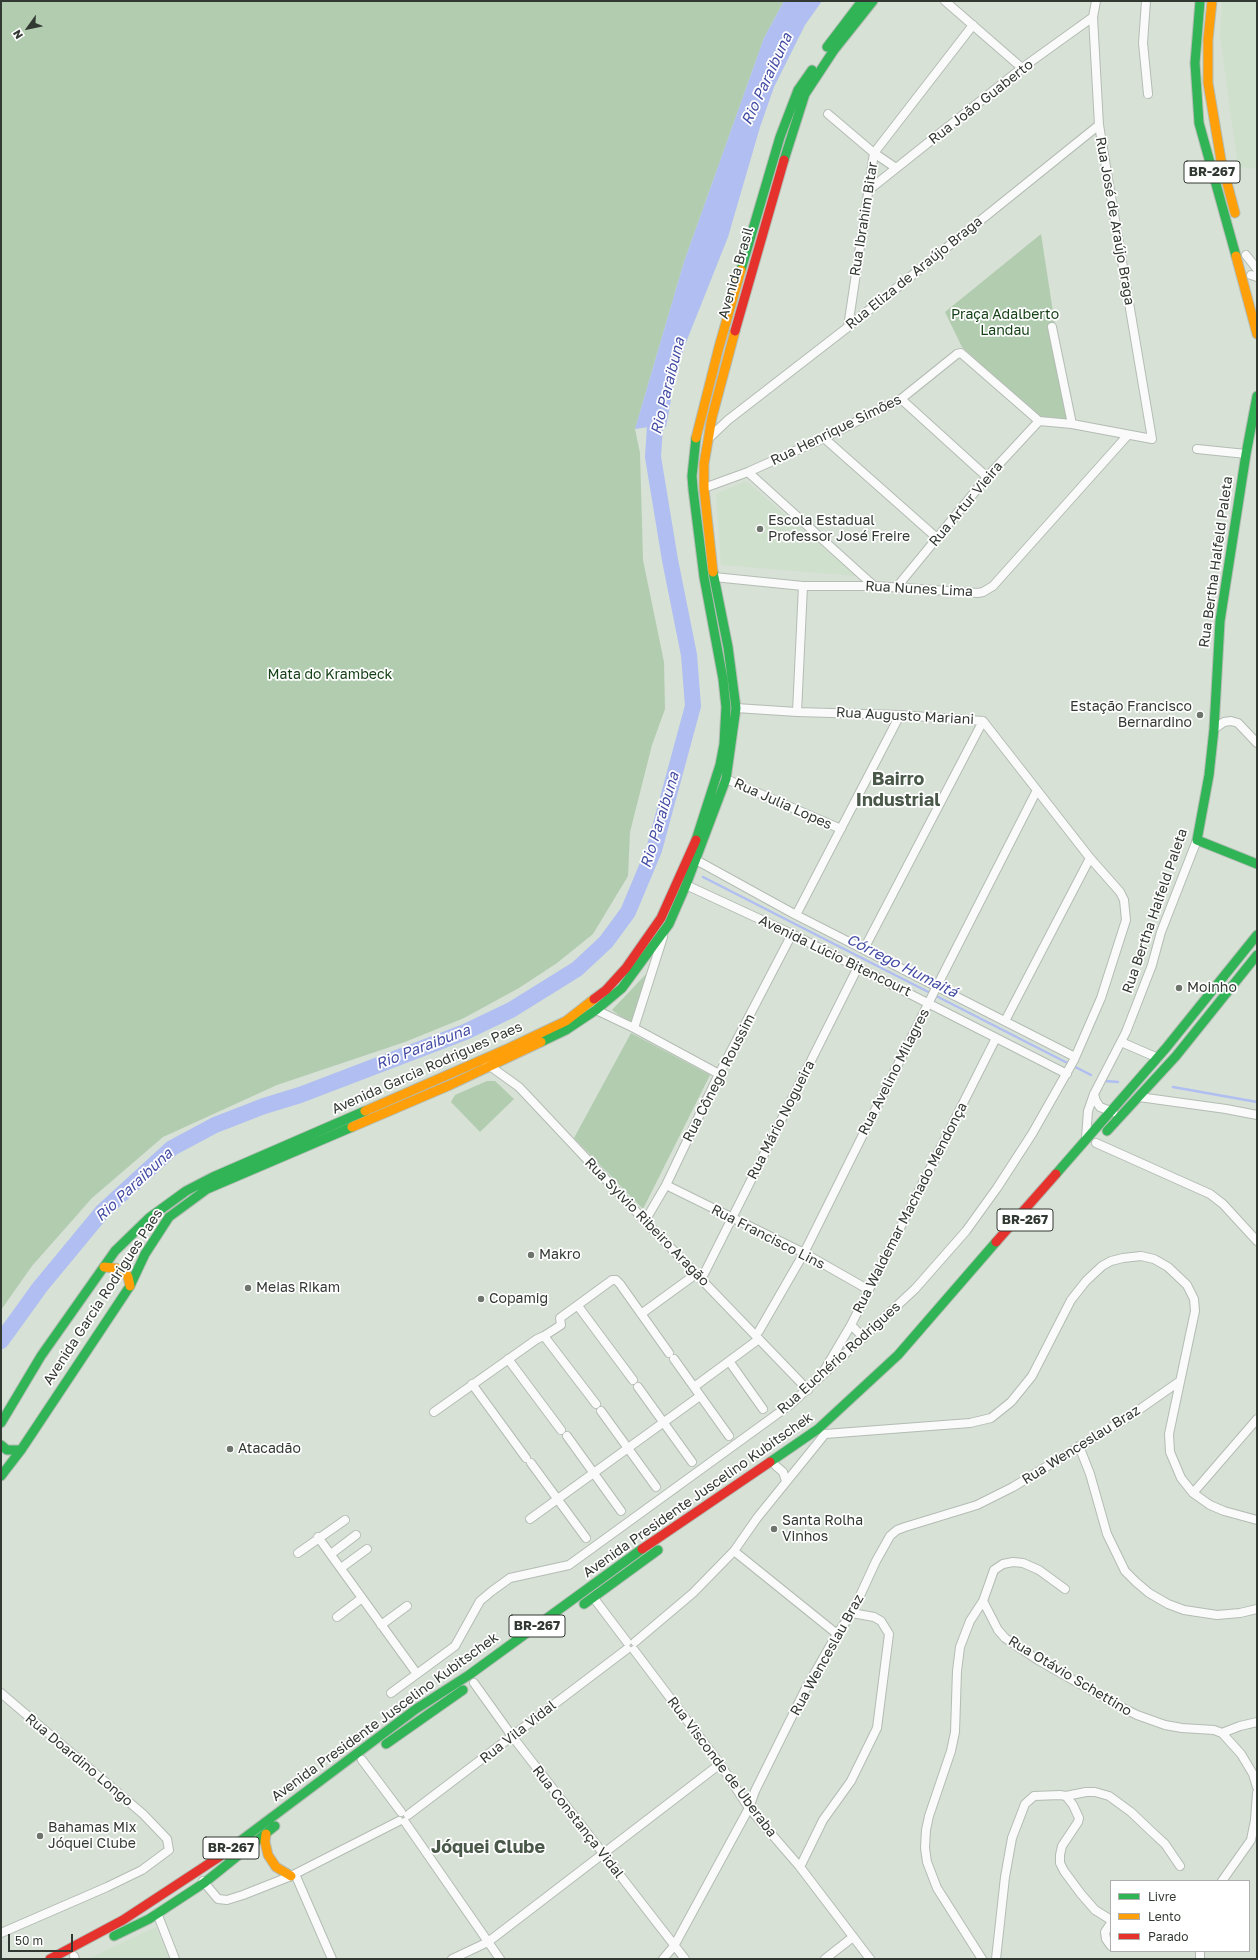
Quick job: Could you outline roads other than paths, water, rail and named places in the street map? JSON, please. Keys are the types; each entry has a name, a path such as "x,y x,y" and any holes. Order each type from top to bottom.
{"main road":[{"name":"Avenida Brasil","path":"704,577 692,476 701,413 780,137 798,90 827,47 862,1"},
{"name":"Avenida Brasil","path":"714,577 704,488 704,464 712,417 729,351 772,196 805,94 834,50 873,1"},
{"name":"BR-267","path":"1212,1 1208,40 1208,83 1220,160 1238,226"},
{"name":"BR-267","path":"1199,3 1195,63 1200,123 1257,334"},
{"path":"1245,251 1255,274 1255,288"},
{"name":"Rua Bertha Halfeld Paleta","path":"1198,840 1209,775 1214,729 1220,621 1246,454 1257,396"},
{"name":"Avenida Garcia Rodrigues Paes","path":"1,1476 21,1450 130,1286 145,1254 168,1217 207,1189 486,1062 566,1021 585,1008 626,968 661,918 696,839 720,765 724,744 726,707 718,648 704,577"},
{"name":"Avenida Garcia Rodrigues Paes","path":"1,1423 41,1356 115,1251 148,1218 186,1191 213,1177 486,1062 560,1033 596,1010 626,984 665,930 686,885 726,779 736,708 728,647 714,577"},
{"path":"718,648 727,673 731,704 736,708"},
{"path":"686,885 685,877 695,851 696,839"},
{"path":"1198,840 1257,864"},
{"name":"Avenida Presidente Juscelino Kubitschek","path":"50,1959 123,1920 203,1869 416,1709 469,1675 629,1558 818,1429 852,1400 898,1355 1158,1058 1221,982 1257,935"},
{"name":"BR-267","path":"952,1307 1039,1204 1139,1097 1210,1015 1257,955"},
{"path":"596,1010 596,1005 612,988 613,982"},
{"path":"104,1267 116,1266 123,1269 128,1277 130,1286"},
{"path":"895,1371 942,1319"},
{"name":"Avenida Presidente Juscelino Kubitschek","path":"677,1537 836,1425"},
{"path":"1,1445 7,1450 21,1450"},
{"name":"Avenida Presidente Juscelino Kubitschek","path":"574,1611 664,1546"},
{"name":"Avenida Presidente Juscelino Kubitschek","path":"72,1958 157,1913 204,1883 362,1760 512,1656"},
{"path":"266,1834 265,1842 268,1855 276,1867 293,1875"},
{"path":"188,1878 204,1883"}],"street":[{"path":"945,1 1022,68"},
{"name":"Rua José de Araújo Braga","path":"1096,1 1093,17 1099,125 1152,439 1127,436"},
{"path":"1146,1 1143,43 1148,94"},
{"name":"Rua João Guaberto","path":"870,189 1022,68 1093,17"},
{"name":"Rua Ibrahim Bitar","path":"848,327 870,189 874,153 973,25"},
{"path":"828,114 874,153 896,168"},
{"name":"Rua Eliza de Araújo Braga","path":"709,438 728,420 848,327 1099,125"},
{"path":"1052,327 1072,424"},
{"name":"Rua Henrique Simões","path":"704,488 748,472 824,438 901,399 957,354 964,354 1039,421"},
{"path":"901,399 987,477"},
{"path":"712,417 728,420"},
{"path":"1039,421 1072,424 1127,436"},
{"name":"Rua Artur Vieira","path":"896,588 987,477 1039,421"},
{"name":"Rua Nunes Lima","path":"714,577 803,586 874,586 978,593 988,590 1127,436"},
{"path":"824,438 937,538"},
{"path":"1197,449 1246,454"},
{"path":"748,472 874,586"},
{"path":"796,712 803,586"},
{"name":"Rua Augusto Mariani","path":"736,708 796,712 900,715 983,721 1090,858 1120,892 1126,906"},
{"path":"796,915 900,715"},
{"path":"864,949 983,721"},
{"path":"1214,729 1224,722 1231,721 1238,723 1257,743"},
{"name":"Rua Julia Lopes","path":"726,779 841,829"},
{"name":"Rua Avelino Milagres","path":"759,1335 804,1253 936,988 1037,790"},
{"name":"Rua Bertha Halfeld Paleta","path":"1086,1141 1088,1111 1094,1094 1121,1042 1140,998 1152,965 1161,932 1198,840"},
{"path":"1005,1021 1090,858"},
{"name":"Avenida Lúcio Bitencourt","path":"696,860 796,915 864,949 936,988 1005,1021 1074,1059"},
{"name":"Avenida Lúcio Bitencourt","path":"686,885 858,966 996,1038 1068,1072"},
{"name":"Rua Euchério Rodrigues","path":"391,1693 455,1646 480,1601 503,1582 522,1574 569,1565 808,1390 820,1377 864,1338 915,1289 966,1231 997,1188 1068,1072 1101,998 1126,920 1126,906"},
{"name":"Avenida Garcia Rodrigues Paes","path":"634,1028 665,930"},
{"name":"Rua Cônego Roussim","path":"645,1221 666,1185 719,1074 792,934"},
{"name":"Rua Mário Nogueira","path":"700,1274 732,1219 858,966"},
{"path":"596,1010 634,1028 719,1074"},
{"name":"Rua Waldemar Machado Mendonça","path":"820,1377 869,1290 996,1038"},
{"path":"1121,1042 1158,1058"},
{"name":"Rua Sylvio Ribeiro Aragão","path":"486,1062 519,1087 645,1221 700,1274 759,1335 808,1390"},
{"path":"1094,1094 1100,1107 1122,1115"},
{"path":"1139,1097 1226,1108 1257,1115"},
{"path":"1096,1143 1210,1194 1224,1204 1257,1241"},
{"name":"Rua Francisco Lins","path":"666,1185 732,1219 804,1253 869,1290"},
{"path":"825,1434 970,1424 991,1418 1011,1402 1032,1376 1071,1300 1086,1281 1095,1272 1111,1261 1141,1256 1154,1259 1168,1267 1179,1276 1192,1293 1195,1311 1169,1434 1170,1452 1181,1478 1193,1493 1210,1505 1224,1512 1257,1520"},
{"path":"641,1314 700,1274"},
{"path":"434,1412 537,1339 561,1325 560,1318 612,1280 616,1280 729,1436"},
{"path":"578,1306 692,1462"},
{"path":"851,1324 864,1338"},
{"path":"694,1387 729,1361 759,1335"},
{"path":"544,1336 599,1408 656,1488"},
{"path":"508,1359 621,1511"},
{"path":"729,1361 763,1409"},
{"name":"Rua Wenceslau Braz","path":"663,1959 674,1946 750,1808 755,1790 805,1690 837,1634 852,1613 884,1544 897,1530 977,1505 1030,1478 1079,1446 1130,1416 1180,1381"},
{"path":"472,1384 558,1498 586,1538"},
{"path":"530,1519 700,1396"},
{"path":"1193,1493 1257,1419"},
{"name":"Rua Vila Vidal","path":"204,1883 214,1896 222,1900 243,1895 293,1875 403,1818 631,1646 693,1593 734,1551 786,1481 825,1434"},
{"path":"1079,1446 1110,1540 1125,1570 1136,1582 1162,1600 1184,1610 1217,1615 1240,1613 1257,1609"},
{"path":"776,1466 783,1472 786,1481"},
{"path":"298,1553 345,1520"},
{"path":"331,1554 356,1535"},
{"path":"318,1538 417,1674"},
{"path":"340,1568 367,1549"},
{"path":"734,1551 837,1634"},
{"path":"982,1959 931,1876 926,1862 928,1816 951,1751 955,1732 957,1671 960,1647 970,1621 983,1601 994,1570 1003,1564 1012,1562 1023,1563 1039,1570 1065,1589"},
{"name":"Rua Visconde de Uberaba","path":"593,1597 720,1764 750,1808 800,1867 870,1959"},
{"path":"337,1617 362,1598"},
{"name":"Rua Otávio Schettino","path":"983,1601 998,1630 1005,1638 1038,1660 1113,1703 1137,1715 1165,1725 1222,1732"},
{"path":"381,1625 407,1606"},
{"path":"800,1867 822,1820 851,1781 877,1728 889,1634 881,1621 852,1613"},
{"name":"Rua Constança Vidal","path":"474,1683 512,1736 685,1959"},
{"name":"Rua Doardino Longo","path":"1,1693 143,1814 164,1836 170,1849 142,1870 107,1888 1,1933"},
{"path":"1257,1722 1222,1732 1241,1754 1253,1774 1257,1786"},
{"path":"362,1760 500,1959"},
{"path":"452,1959 488,1942 602,1853 720,1764"},
{"path":"996,1959 1005,1877 1012,1838 1025,1804 1034,1796 1066,1796 1086,1792 1095,1792 1109,1796 1131,1812 1165,1844 1180,1866"},
{"path":"1223,1880 1251,1840 1256,1820 1257,1793"},
{"path":"1066,1796 1073,1805 1079,1818 1075,1830 1062,1846 1060,1862 1064,1871 1080,1894 1095,1910 1110,1921"},
{"path":"203,1869 202,1877 204,1883"},
{"path":"293,1875 332,1959"},
{"path":"157,1913 175,1959"},
{"path":"1110,1924 1105,1932 1106,1939 1110,1945"},
{"path":"825,1959 853,1937"}],"water":[{"path":"784,1 822,1 805,25 774,87 760,127 728,237 685,345 674,383 666,427 655,426 635,429 684,262 764,38"}],"waterway":[{"name":"Rio Paraibuna","path":"1,1341 40,1287 102,1212 172,1148 215,1125 264,1106 300,1095 465,1032 511,1010 577,969 606,942 628,912 654,850 693,706 689,655 670,560 653,457 655,426 661,405"},
{"name":"Córrego Humaitá","path":"703,877 1091,1075"},
{"name":"Córrego Humaitá","path":"1105,1081 1118,1082"},
{"name":"Córrego Humaitá","path":"1173,1087 1257,1102"}],"place":[{"name":"Escola Estadual Professor José Freire","path":"760,529"},
{"name":"Estação Francisco Bernardino","path":"1200,715"},
{"name":"Moinho","path":"1179,988"},
{"name":"Makro","path":"531,1255"},
{"name":"Meias Rikam","path":"248,1288"},
{"name":"Copamig","path":"481,1299"},
{"name":"Atacadão","path":"230,1449"},
{"name":"Santa Rolha Vinhos","path":"774,1529"},
{"name":"Bahamas Mix Jóquei Clube","path":"40,1836"}],"district":[{"name":"Bairro Industrial","path":"898,789"},
{"name":"Jóquei Clube","path":"488,1847"}],"park label":[{"name":"Praça Adalberto Landau","path":"1005,324"},
{"name":"Mata do Krambeck","path":"330,675"}]}
